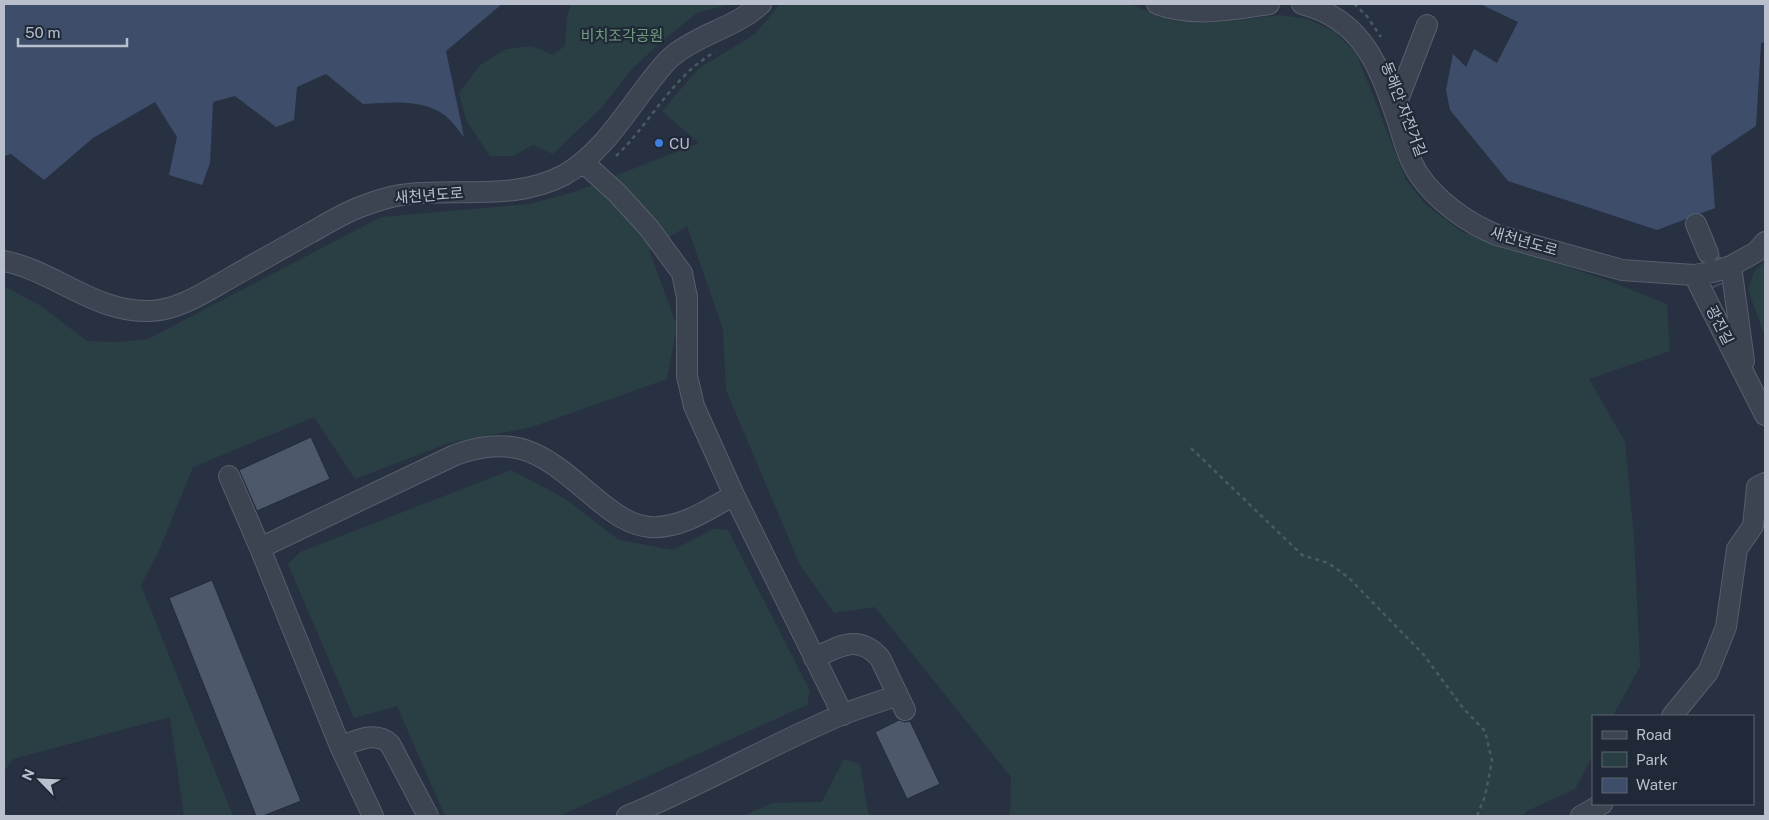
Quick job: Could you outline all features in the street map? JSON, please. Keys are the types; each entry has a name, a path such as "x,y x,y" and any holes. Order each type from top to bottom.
{"street":[{"name":"새천년도로","path":"4,261 44,274 95,301 131,311 149,312 164,309 187,300 337,218 381,199 421,193 513,190 547,182 565,174 583,162 598,147 674,55 709,34 739,21 761,4"},
{"path":"1158,4 1181,10 1214,12 1269,4"},
{"name":"새천년도로","path":"1302,4 1330,14 1346,24 1370,52 1394,110 1410,157 1419,174 1432,190 1463,217 1479,228 1497,235 1622,270 1694,275 1713,272 1731,266 1756,252 1765,242"},
{"path":"1394,110 1426,25"},
{"path":"583,162 617,193 650,228 682,273 687,296 687,376 694,406 734,495 843,715"},
{"path":"1696,224 1708,254"},
{"name":"광진길","path":"1731,266 1746,375"},
{"name":"광진길","path":"1694,275 1765,415"},
{"path":"1721,285 1746,375"},
{"path":"260,548 455,455 485,446 518,447 550,462 618,516 639,525 651,527 678,523 692,518 734,495"},
{"path":"229,476 340,746 374,816"},
{"path":"1673,715 1708,672 1726,627 1737,549 1753,526 1758,487 1765,483"},
{"path":"627,816 669,798 796,735 843,715 902,702 880,658 874,651 865,646 845,645 814,658"},
{"path":"340,746 373,736 386,739 428,816"},
{"path":"1581,816 1600,805"}],"path":[{"name":"동해안 자전거길","path":"1354,4 1370,20 1382,40"},
{"path":"1191,448 1302,555 1328,563 1348,578 1423,654 1463,708 1485,730 1492,761 1485,796 1477,816"}],"green space":[{"name":"비치조각공원","path":"571,4 731,4 697,13 662,41 632,69 602,107 553,154 533,145 513,156 490,156 466,120 459,93 480,65 506,49 532,46 553,55 565,46 567,17"},
{"path":"780,4 1130,4 1173,21 1207,23 1280,15 1307,19 1334,31 1357,55 1406,180 1425,204 1462,232 1607,280 1667,304 1670,351 1589,379 1625,442 1634,537 1640,666 1614,715 1592,715 1592,757 1575,789 1527,811 1522,816 1010,816 1011,777 875,607 834,613 800,565 726,390 723,329 687,226 649,250 677,326 667,379 532,427 449,443 355,479 314,417 193,467 158,553 141,585 233,816 184,816 170,717 13,759 4,772 4,286 41,306 87,341 118,342 148,339 381,217 529,204 574,192 699,143 662,111 698,69 755,34"},
{"path":"1765,261 1765,337 1748,289 1754,272"},
{"path":"511,470 564,498 619,540 673,550 713,529 728,530 810,691 807,705 559,816 445,816 397,706 354,718 288,564 300,552"},
{"path":"844,759 860,764 868,812 871,816 743,816 772,803 822,802"}],"water":[{"path":"4,4 502,4 446,51 464,137 449,119 434,109 404,103 363,104 326,74 297,87 294,120 276,127 235,96 213,102 210,163 202,185 169,175 177,137 155,102 93,138 44,180 11,154 4,156"},
{"path":"1480,4 1765,4 1765,42 1761,43 1756,126 1711,156 1715,208 1657,230 1508,181 1450,110 1446,90 1453,54 1466,67 1474,49 1497,63 1518,22"}],"building":[{"path":"311,437 330,479 257,511 239,470"},
{"path":"212,580 301,801 263,816 256,816 169,598"},
{"path":"899,720 910,721 940,784 907,799 875,732"}],"tunnel":[{"path":"1709,255 1721,285"}],"place":[{"name":"CU","path":"659,143"}]}
